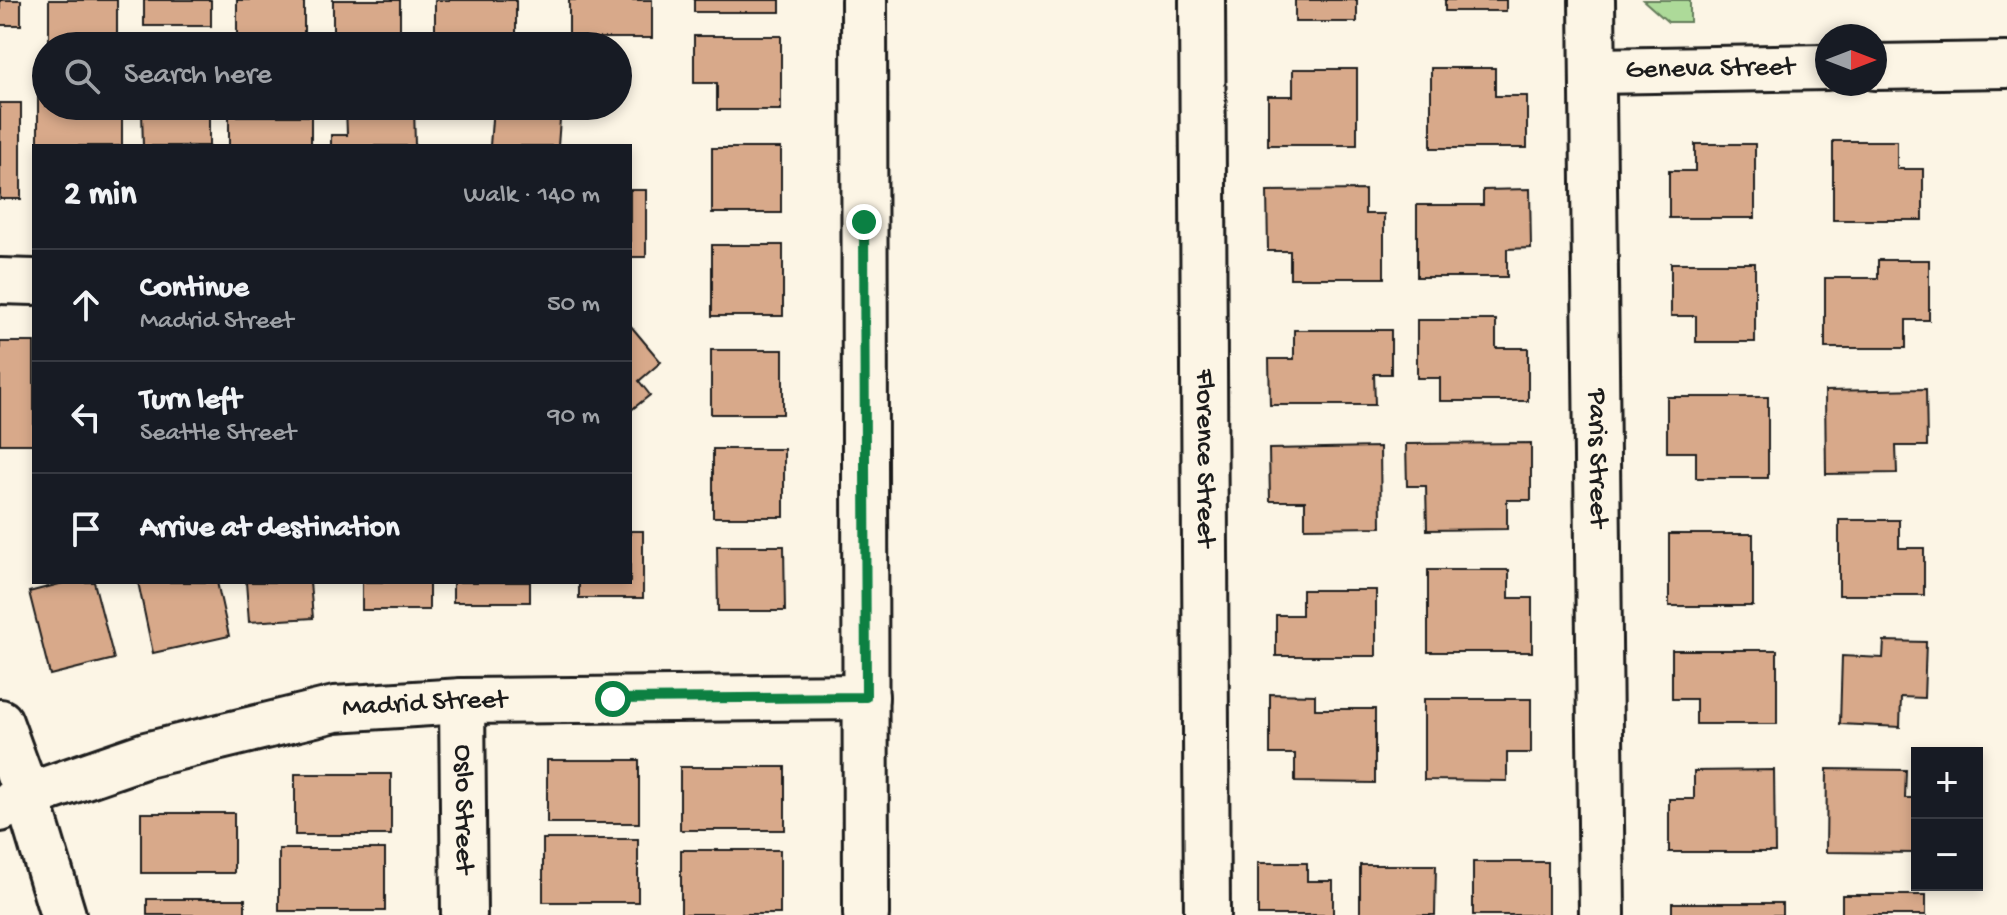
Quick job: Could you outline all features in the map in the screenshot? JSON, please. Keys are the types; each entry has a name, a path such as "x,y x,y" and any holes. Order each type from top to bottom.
{"street":[{"path":"864,0 866,915"},
{"name":"Florence Street","path":"1202,0 1207,915"},
{"name":"Paris Street","path":"1592,0 1602,915"},
{"path":"1887,67 2007,65"},
{"name":"Geneva Street","path":"1594,71 1815,67"},
{"path":"0,281 32,282"},
{"name":"Madrid Street","path":"13,803 146,755 335,709 462,701 866,697"},
{"name":"Oslo Street","path":"462,701 464,915"},
{"path":"0,722 13,803 63,915"}],"green space":[{"path":"1643,0 1690,0 1690,22 1668,22"}],"building":[{"path":"0,0 21,0 21,25 0,25"},
{"path":"49,0 117,0 117,32 49,32"},
{"path":"144,0 211,0 211,26 144,26"},
{"path":"237,0 304,0 304,32 237,32"},
{"path":"333,0 400,0 400,32 333,32"},
{"path":"435,0 516,0 516,32 435,32"},
{"path":"569,0 652,0 652,38 632,38 632,32 569,32"},
{"path":"694,0 780,0 780,12 694,12"},
{"path":"1295,0 1357,0 1357,22 1295,22"},
{"path":"1445,0 1506,0 1506,11 1445,11"},
{"path":"694,36 781,36 781,110 717,110 717,83 694,83"},
{"path":"1431,68 1495,68 1495,96 1527,96 1527,148 1431,148"},
{"path":"1293,69 1357,69 1357,145 1268,145 1268,96 1293,96"},
{"path":"0,103 21,103 21,199 0,199"},
{"path":"38,120 122,120 122,144 38,144"},
{"path":"142,120 209,120 209,144 143,144"},
{"path":"229,120 311,120 311,144 229,144"},
{"path":"346,120 414,120 415,144 331,144 331,135 347,135"},
{"path":"492,120 560,120 558,144 490,144"},
{"path":"1833,141 1897,141 1897,169 1923,169 1923,220 1833,220"},
{"path":"1695,144 1755,144 1755,218 1669,218 1669,171 1695,171"},
{"path":"712,148 781,148 781,213 712,213"},
{"path":"1530,189 1531,248 1507,249 1507,277 1417,277 1417,205 1483,205 1483,190"},
{"path":"632,190 646,190 646,257 632,257"},
{"path":"1365,190 1365,214 1384,214 1384,278 1290,278 1290,251 1268,251 1267,191"},
{"path":"712,245 783,245 783,316 712,316"},
{"path":"1878,260 1929,260 1929,320 1906,320 1906,348 1825,348 1825,278 1878,278"},
{"path":"1671,263 1755,263 1755,342 1696,342 1696,316 1671,316"},
{"path":"1417,320 1496,320 1496,348 1528,348 1528,401 1440,401 1440,378 1417,378"},
{"path":"632,327 661,362 639,381 650,395 632,409"},
{"path":"1294,330 1391,330 1391,374 1374,374 1375,405 1270,405 1269,359 1294,359"},
{"path":"0,342 32,342 32,444 0,444"},
{"path":"711,350 783,350 783,414 711,414"},
{"path":"1926,389 1927,446 1896,446 1897,473 1826,474 1825,391"},
{"path":"1667,397 1768,397 1768,478 1696,478 1696,452 1667,452"},
{"path":"1531,443 1531,500 1507,500 1507,529 1427,530 1426,486 1407,486 1406,444"},
{"path":"1380,447 1381,527 1305,528 1305,501 1270,501 1269,449"},
{"path":"713,449 784,449 784,517 713,517"},
{"path":"1839,520 1899,520 1899,548 1924,548 1924,595 1839,595"},
{"path":"632,531 643,531 643,598 579,598 579,584 632,584"},
{"path":"1669,534 1753,534 1753,606 1669,606"},
{"path":"717,546 784,546 785,611 718,611"},
{"path":"1428,570 1509,570 1509,598 1532,598 1532,652 1428,652"},
{"path":"59,584 95,584 114,659 50,675 29,592"},
{"path":"138,584 217,584 229,636 153,653"},
{"path":"246,584 310,584 313,618 249,622"},
{"path":"362,584 429,584 429,610 362,610"},
{"path":"453,584 530,584 530,602 453,602"},
{"path":"1302,590 1376,590 1376,656 1276,656 1276,615 1302,615"},
{"path":"1884,641 1926,642 1924,698 1901,697 1900,727 1840,724 1842,656 1883,658"},
{"path":"1672,650 1777,650 1777,724 1696,724 1696,699 1672,699"},
{"path":"1270,694 1315,695 1315,709 1375,709 1375,783 1295,782 1295,754 1270,754"},
{"path":"1424,699 1531,699 1531,753 1507,753 1507,781 1424,780"},
{"path":"547,760 639,760 639,823 547,823"},
{"path":"680,767 785,767 785,830 680,830"},
{"path":"1827,769 1906,770 1905,798 1911,798 1911,853 1826,852"},
{"path":"1774,770 1775,852 1669,852 1669,799 1694,799 1694,771"},
{"path":"295,774 391,774 391,835 295,835"},
{"path":"141,813 234,813 234,873 141,873"},
{"path":"543,839 638,839 638,902 543,902"},
{"path":"279,849 385,849 385,911 279,911"},
{"path":"681,850 780,850 780,914 681,914"},
{"path":"1473,862 1548,862 1548,915 1473,915"},
{"path":"1258,863 1307,863 1307,881 1333,881 1333,915 1258,915"},
{"path":"1360,865 1436,865 1435,915 1360,915"},
{"path":"1842,895 1926,895 1926,915 1842,915"},
{"path":"147,899 245,899 245,915 147,915"},
{"path":"1672,903 1782,903 1782,915 1672,915"}],"route":[{"path":"613,699 866,697 864,222"}]}
